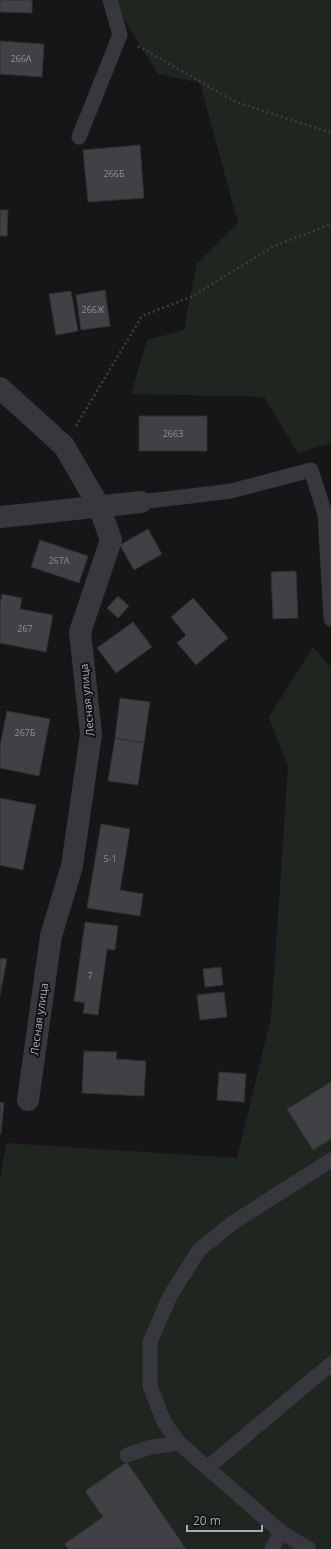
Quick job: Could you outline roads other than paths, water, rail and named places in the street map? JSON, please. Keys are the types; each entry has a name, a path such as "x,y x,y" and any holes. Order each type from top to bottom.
{"street":[{"name":"Лесная улица","path":"0,388 64,446 98,506 111,540 80,632 91,734 72,866 51,936 28,1100"},
{"path":"0,517 141,502"}],"lane":[{"path":"79,137 120,35 110,0"},
{"path":"141,502 231,491 311,470 325,514 331,619"},
{"path":"309,1549 281,1532 179,1443 164,1422 150,1386 150,1342 170,1296 199,1250 234,1222 331,1160"},
{"path":"207,1468 331,1364"},
{"path":"127,1455 151,1447 179,1443"},
{"path":"272,1549 281,1532"}]}
